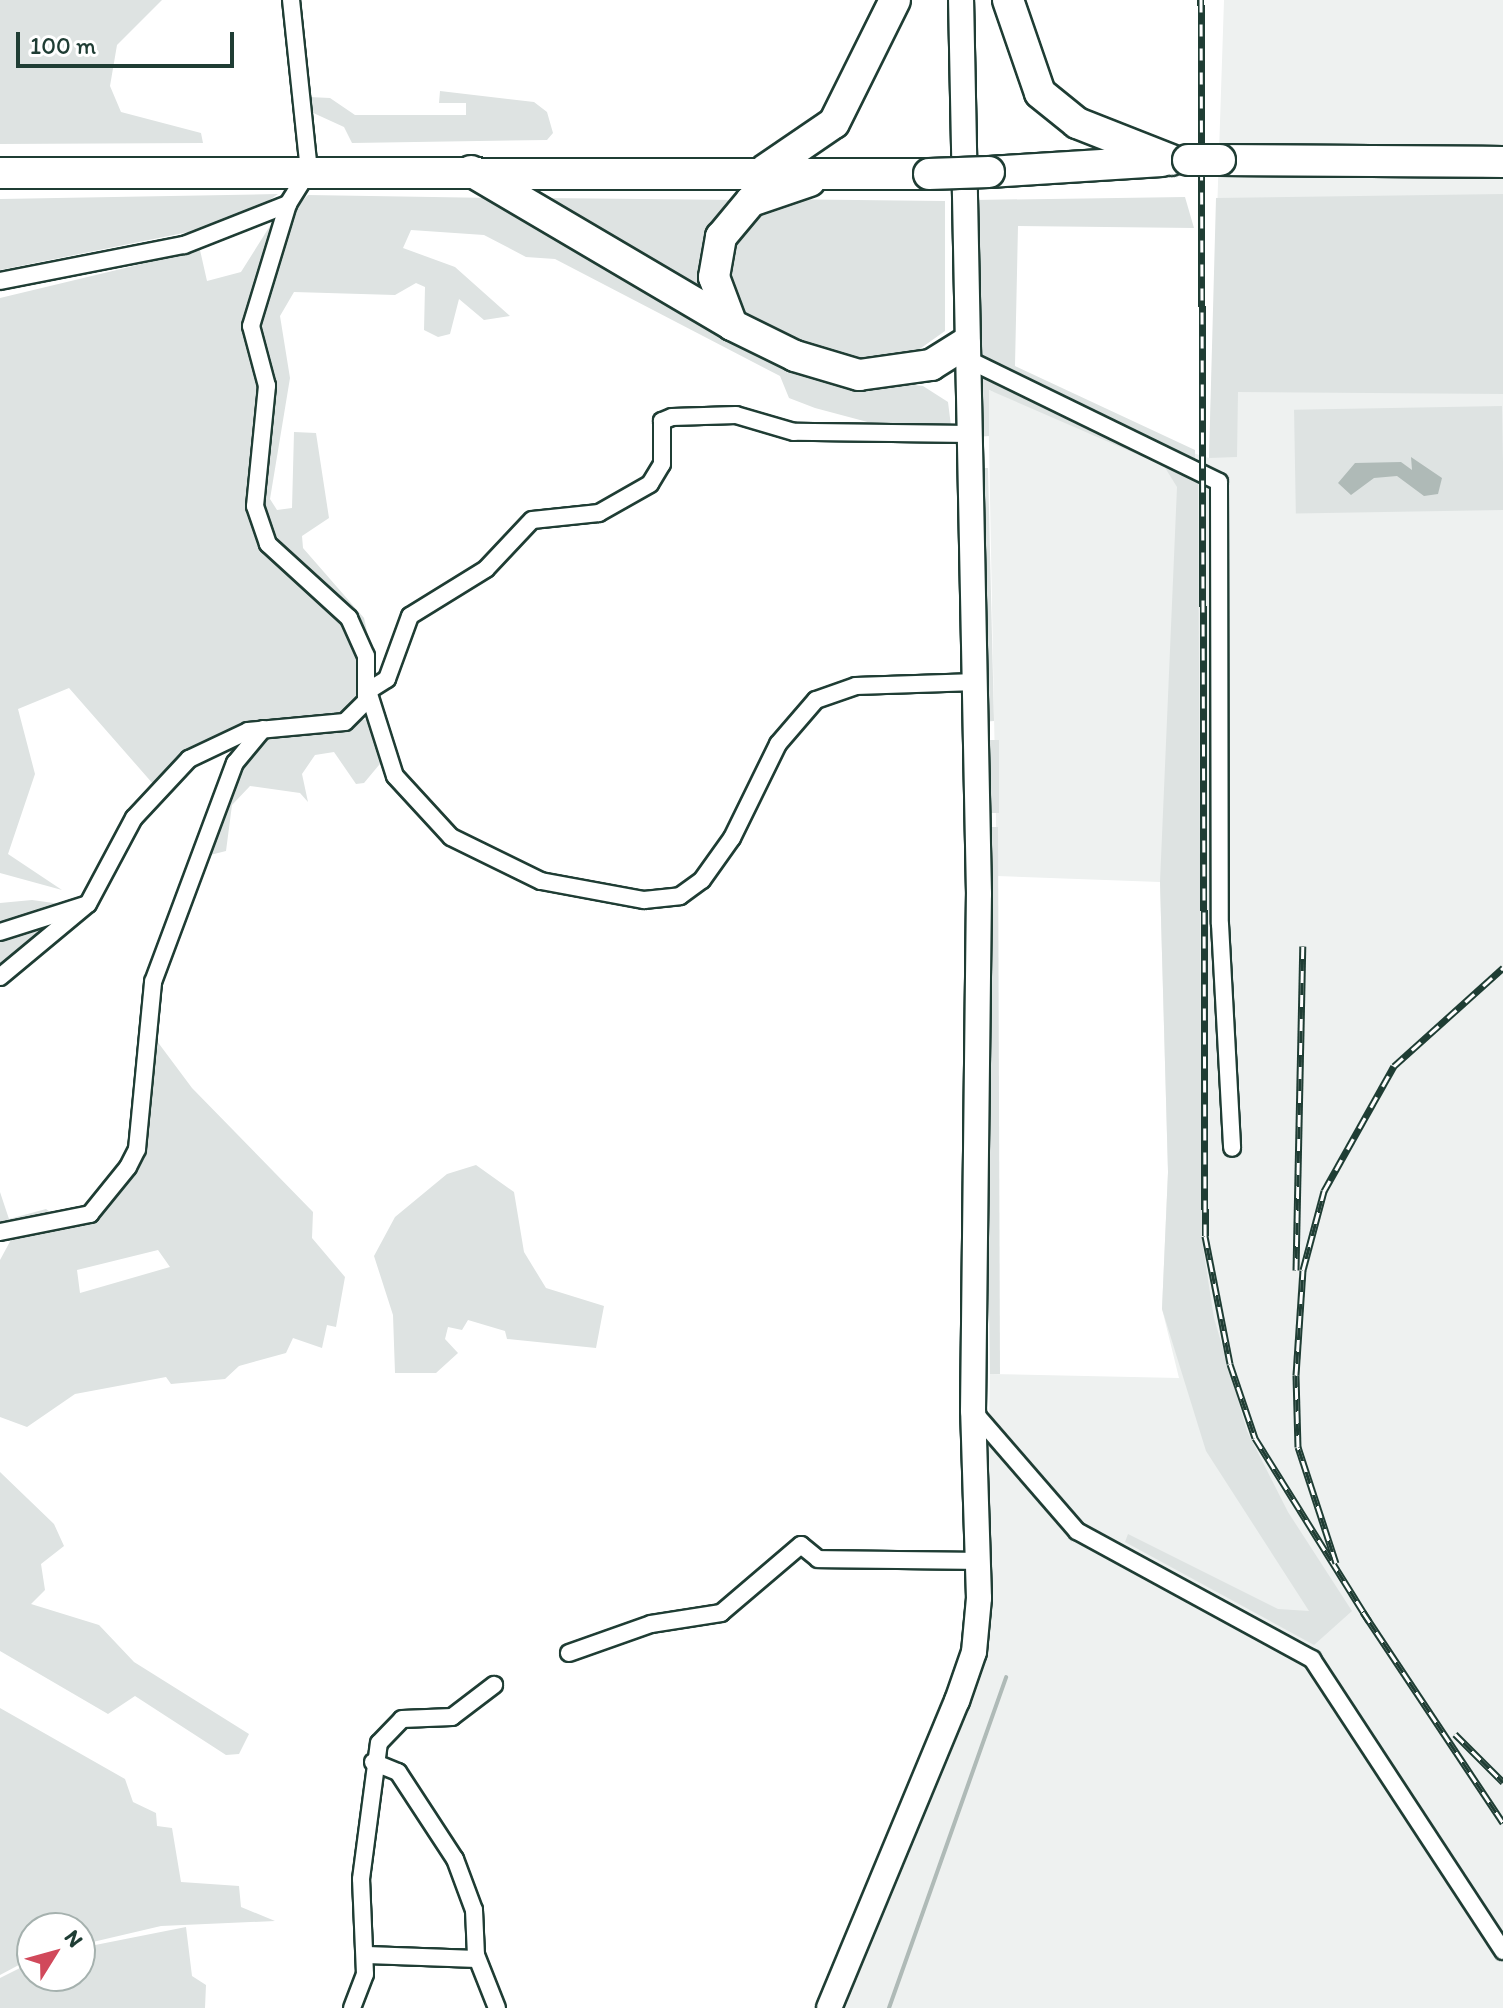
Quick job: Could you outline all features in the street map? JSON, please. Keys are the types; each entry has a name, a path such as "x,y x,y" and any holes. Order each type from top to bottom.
{"highway":[{"path":"764,170 834,123 895,0"},
{"path":"1008,0 1040,93 1077,123 1180,160"},
{"path":"0,173 764,170 929,174 1180,160 1503,162"},
{"path":"471,171 732,325 795,356 859,375 910,371 966,352"},
{"path":"732,325 714,277 728,224 774,190 848,172"}],"street":[{"path":"291,0 309,171 288,204 251,326 267,386 257,518 277,554 349,618 366,656 368,691 395,776 451,837 541,881 644,900 680,896 702,880 732,838 778,744 816,700 856,686 976,682"},
{"path":"829,2008 968,1671 977,1561 973,1411 976,682 966,352 961,0"},
{"path":"0,281 184,245 288,204"},
{"path":"966,352 1219,482 1220,924 1232,1148"},
{"path":"0,977 88,904 119,841 174,771 204,749 263,729 345,722 361,710 368,691 387,679 410,616 486,569 532,520 599,513 650,484 662,464 662,421 672,417 736,415 794,432 970,434"},
{"path":"0,1232 90,1214 128,1167 137,1149 153,982 235,763 263,729"},
{"path":"0,932 88,904"},
{"path":"973,1411 1077,1531 1312,1659 1503,1951"},
{"path":"569,1653 651,1624 721,1613 796,1546 818,1559 977,1561"},
{"path":"352,2008 367,1955 361,1879 373,1762 385,1733 402,1719 452,1717 494,1685"},
{"path":"373,1762 398,1772 455,1859 474,1910 477,1959 497,2008"},
{"path":"367,1955 477,1959"}],"shaded area":[{"path":"0,0 162,0 117,45 110,86 121,112 201,133 203,143 0,144"},
{"path":"1224,0 1503,0 1503,2008 840,2008 986,1588 990,1374 1179,1378 1162,1309 1168,1172 1160,882 997,876 988,390 1209,458"},
{"path":"440,91 534,102 547,112 553,133 547,140 352,143 344,127 309,111 309,97 330,98 355,115 466,115 466,103 439,103"},
{"path":"278,194 238,222 0,270 0,199"},
{"path":"1503,194 1503,394 1238,392 1237,457 1209,458 1216,198"},
{"path":"308,195 495,198 797,372 923,386 948,402 951,426 875,424 815,408 789,398 780,376 555,259 526,257 484,235 411,230 403,248 455,267 510,316 484,320 459,299 450,334 438,337 424,330 425,287 416,283 395,295 294,292 280,316 290,378 270,499 277,510 292,508 294,432 316,433 329,518 302,536 303,548 364,618 379,684 372,686 363,635 346,601 288,554 261,512 276,397 257,323 289,214"},
{"path":"1185,197 1194,228 1018,226 1015,366 1195,450 1195,459 975,358 974,200"},
{"path":"542,198 743,200 709,292 698,300"},
{"path":"769,199 945,201 945,331 907,358 831,363 743,321 723,279 727,246"},
{"path":"275,218 251,300 263,387 251,519 336,605 359,653 360,698 340,717 283,721 174,764 154,785 69,688 18,709 35,774 8,854 62,890 0,873 0,298 200,250 207,281 241,272"},
{"path":"976,374 1198,477 1202,1241 1214,1318 1247,1431 1288,1512 1352,1611 1314,1645 1125,1542 1128,1534 1278,1609 1309,1611 1206,1451 1162,1309 1168,1172 1160,882 1177,487 1164,466 989,390 989,436 977,437"},
{"path":"1502,406 1503,510 1296,514 1294,410"},
{"path":"1411,457 1442,478 1438,494 1424,496 1397,476 1374,478 1351,495 1338,483 1355,463 1401,462 1412,470"},
{"path":"977,468 988,468 994,721 981,722"},
{"path":"368,719 384,759 364,783 356,784 334,752 315,755 302,774 308,802 300,793 250,786 232,805 226,851 210,855 238,766 258,743 274,733"},
{"path":"981,740 999,740 999,813 981,813"},
{"path":"982,827 998,827 1000,1374 990,1374"},
{"path":"32,900 61,904 0,925 0,903"},
{"path":"63,915 0,967 0,935"},
{"path":"151,1033 192,1088 313,1212 312,1238 345,1277 336,1327 327,1325 322,1348 293,1338 286,1353 239,1366 225,1379 171,1384 166,1377 75,1394 27,1427 0,1417 0,1260 13,1236 69,1224 132,1168","holes":["158,1250 170,1267 80,1293 77,1270"]},
{"path":"476,1165 514,1192 524,1252 546,1288 604,1306 596,1348 507,1339 505,1331 468,1320 462,1330 448,1327 445,1339 458,1353 436,1373 395,1373 393,1315 374,1256 395,1217 447,1174"},
{"path":"0,1192 9,1219 46,1209 59,1218 0,1228"},
{"path":"0,1472 54,1524 64,1546 41,1564 45,1590 31,1604 99,1625 134,1662 249,1734 239,1754 226,1755 135,1696 108,1714 0,1651"},
{"path":"0,1708 125,1779 133,1802 156,1813 157,1826 172,1828 181,1882 239,1886 241,1907 275,1921 161,1926 96,1941 96,1912 16,1912 16,1966 0,1975"},
{"path":"186,1927 192,1976 206,1985 205,2008 0,2008 0,1978 16,1970 16,1992 96,1992 96,1945"}],"waterway":[{"path":"889,2008 1006,1677"}],"railway":[{"path":"1201,0 1205,1236 1230,1364 1255,1438 1369,1621"},
{"path":"1296,1270 1303,946"},
{"path":"1336,1563 1298,1447 1296,1375 1303,1270 1324,1191 1394,1066 1503,968"},
{"path":"1363,1612 1503,1823"},
{"path":"1455,1734 1503,1782"}]}
